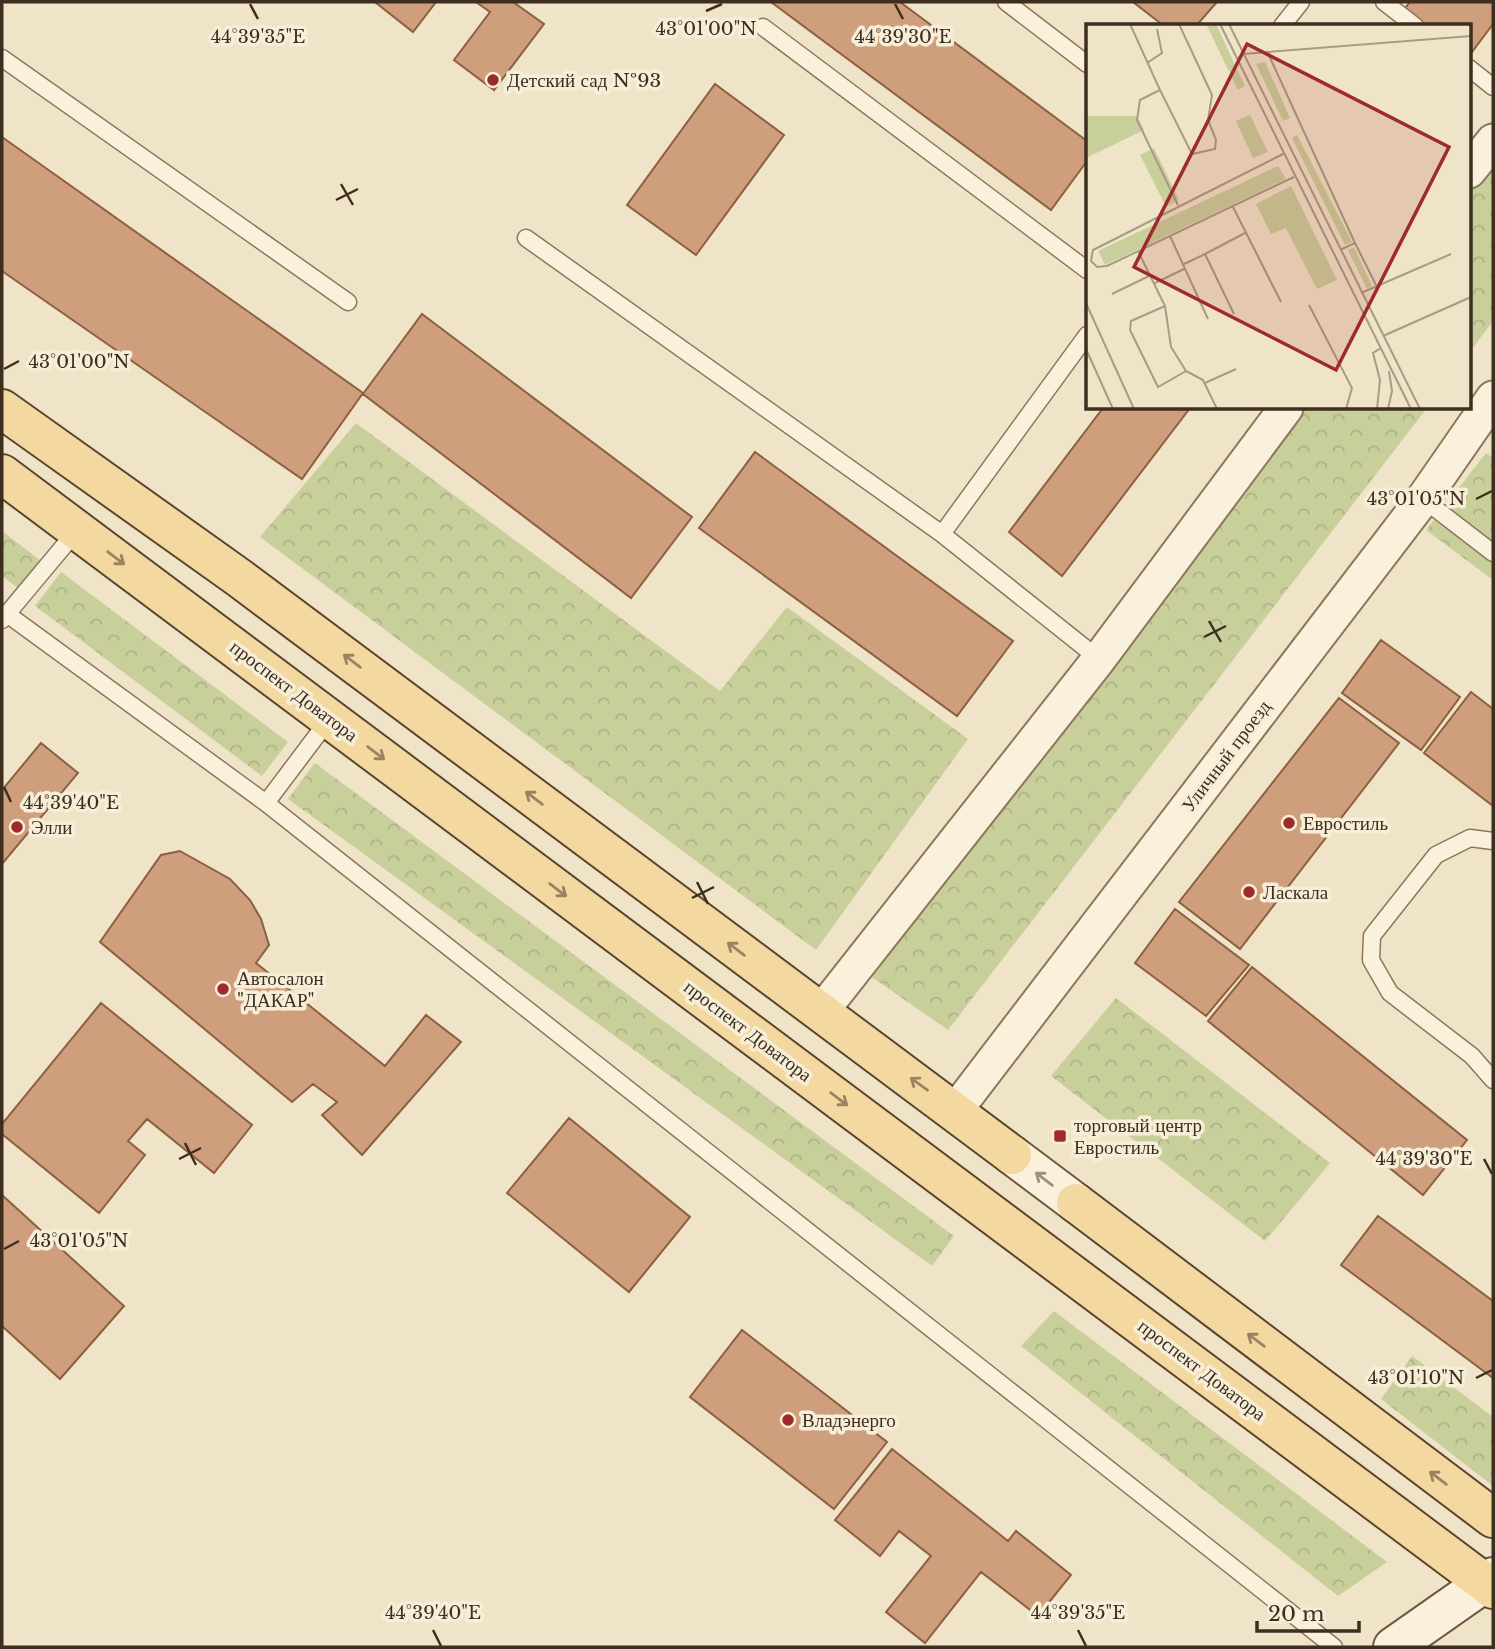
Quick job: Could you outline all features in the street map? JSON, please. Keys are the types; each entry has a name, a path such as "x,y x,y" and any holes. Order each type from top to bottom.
{"main road":[{"path":"2,409 238,577 1012,1155"},
{"name":"проспект Доватора","path":"2,474 1491,1583"},
{"path":"1076,1203 1493,1518"}],"street":[{"path":"1470,170 1493,141"},
{"name":"Уличный проезд","path":"955,1111 1423,499 1493,398"},
{"path":"821,1012 1098,659 1285,410"},
{"path":"1012,1155 1076,1203"},
{"path":"1393,1647 1491,1583"}],"lane":[{"path":"1006,2 1086,63"},
{"path":"1284,24 1301,2"},
{"path":"1384,2 1412,24"},
{"path":"763,27 1086,269"},
{"path":"2,58 348,302"},
{"path":"1470,69 1493,87"},
{"path":"526,238 942,534 1098,659"},
{"path":"942,534 1086,336"},
{"path":"1423,499 1493,553"},
{"path":"78,529 4,617 266,803 1334,1647"},
{"path":"266,803 330,718"},
{"path":"1493,841 1470,838 1436,855 1371,936 1371,960 1390,993 1472,1056 1493,1080"}],"green space":[{"path":"1493,154 1493,321 1470,352 1470,185"},
{"path":"1297,410 1425,410 948,1030 866,973"},
{"path":"356,423 720,691 787,607 968,739 816,950 260,537"},
{"path":"1486,453 1493,458 1493,580 1426,530"},
{"path":"2,531 40,560 18,588 2,576"},
{"path":"61,572 288,742 262,776 35,606"},
{"path":"315,763 954,1236 932,1266 288,799"},
{"path":"1116,998 1330,1163 1265,1241 1051,1076"},
{"path":"1054,1311 1387,1562 1338,1596 1021,1346"},
{"path":"1412,1356 1493,1417 1493,1486 1381,1399"}],"building":[{"path":"375,2 436,2 413,32"},
{"path":"476,2 513,2 544,24 494,90 454,60 490,12"},
{"path":"771,2 900,2 1086,140 1086,162 1051,210"},
{"path":"1133,2 1217,2 1198,24 1161,24"},
{"path":"1410,2 1493,2 1493,24 1470,55 1470,24 1417,24 1402,12"},
{"path":"715,84 784,135 696,255 627,205"},
{"path":"2,137 363,393 302,479 2,271"},
{"path":"422,314 692,517 631,598 363,394"},
{"path":"1101,410 1188,410 1062,576 1009,532"},
{"path":"755,452 1013,641 957,716 699,528"},
{"path":"1381,640 1460,697 1421,750 1342,693"},
{"path":"1471,692 1493,709 1493,806 1424,753"},
{"name":"Евростиль","path":"1339,698 1399,743 1240,949 1179,902"},
{"name":"Элли","path":"41,743 78,773 2,864 2,790"},
{"name":"Автосалон \"ДАКАР\"","path":"180,851 230,879 250,900 261,919 269,945 256,963 385,1066 426,1015 461,1042 362,1155 322,1115 337,1102 313,1084 292,1102 100,942 161,855"},
{"path":"1175,909 1249,965 1206,1016 1135,963"},
{"path":"1252,967 1467,1140 1423,1195 1208,1021"},
{"path":"101,1003 252,1125 214,1173 147,1119 128,1141 145,1155 99,1213 2,1134 2,1124"},
{"path":"569,1118 690,1217 629,1292 507,1193"},
{"path":"2,1195 124,1306 60,1379 2,1326"},
{"path":"1378,1216 1493,1301 1493,1378 1341,1265"},
{"name":"Владэнерго","path":"742,1330 887,1442 834,1509 690,1397"},
{"path":"892,1449 1008,1541 1016,1531 1071,1575 1038,1616 981,1572 925,1643 886,1612 931,1556 899,1531 880,1556 835,1520"}],"place":[{"name":"Детский сад №93","path":"493,80"},
{"name":"Евростиль","path":"1289,823"},
{"name":"Элли","path":"17,827"},
{"name":"Ласкала","path":"1249,892"},
{"name":"Автосалон \"ДАКАР\"","path":"223,989"},
{"name":"торговый центр Евростиль","path":"1060,1136"},
{"name":"Владэнерго","path":"788,1420"}]}
